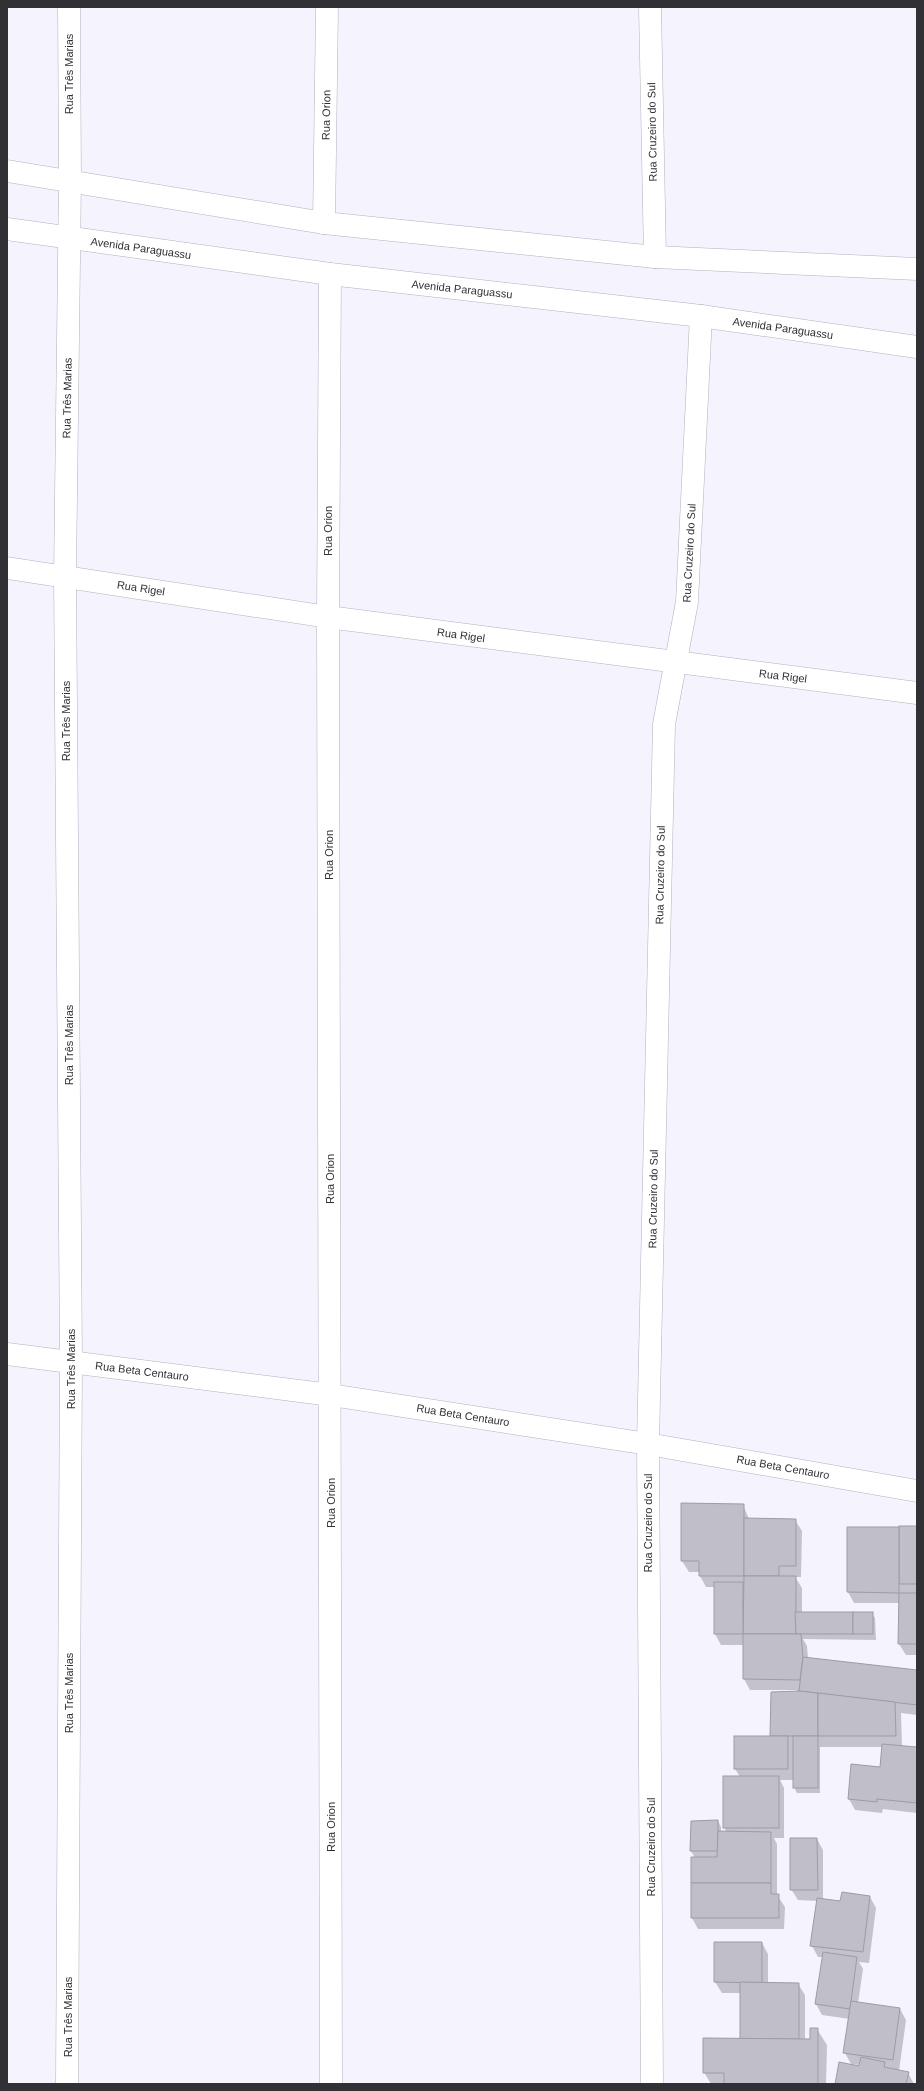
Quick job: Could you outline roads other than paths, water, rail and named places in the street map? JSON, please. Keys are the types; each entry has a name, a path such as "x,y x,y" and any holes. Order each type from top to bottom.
{"street":[{"name":"Rua Três Marias","path":"67,2084 71,1362 65,576 70,181 69,7"},
{"name":"Rua Orion","path":"324,223 327,7"},
{"name":"Rua Cruzeiro do Sul","path":"650,7 655,257"},
{"path":"7,171 324,223 655,257 917,269"},
{"name":"Avenida Paraguassu","path":"7,229 330,274 701,316 917,347"},
{"name":"Rua Orion","path":"330,274 328,617 331,1395 331,2084"},
{"name":"Rua Cruzeiro do Sul","path":"652,2084 648,1444 664,724 687,602 701,316"},
{"name":"Rua Rigel","path":"7,568 328,617 917,693"},
{"name":"Rua Beta Centauro","path":"7,1354 331,1395 648,1444 917,1491"}]}
